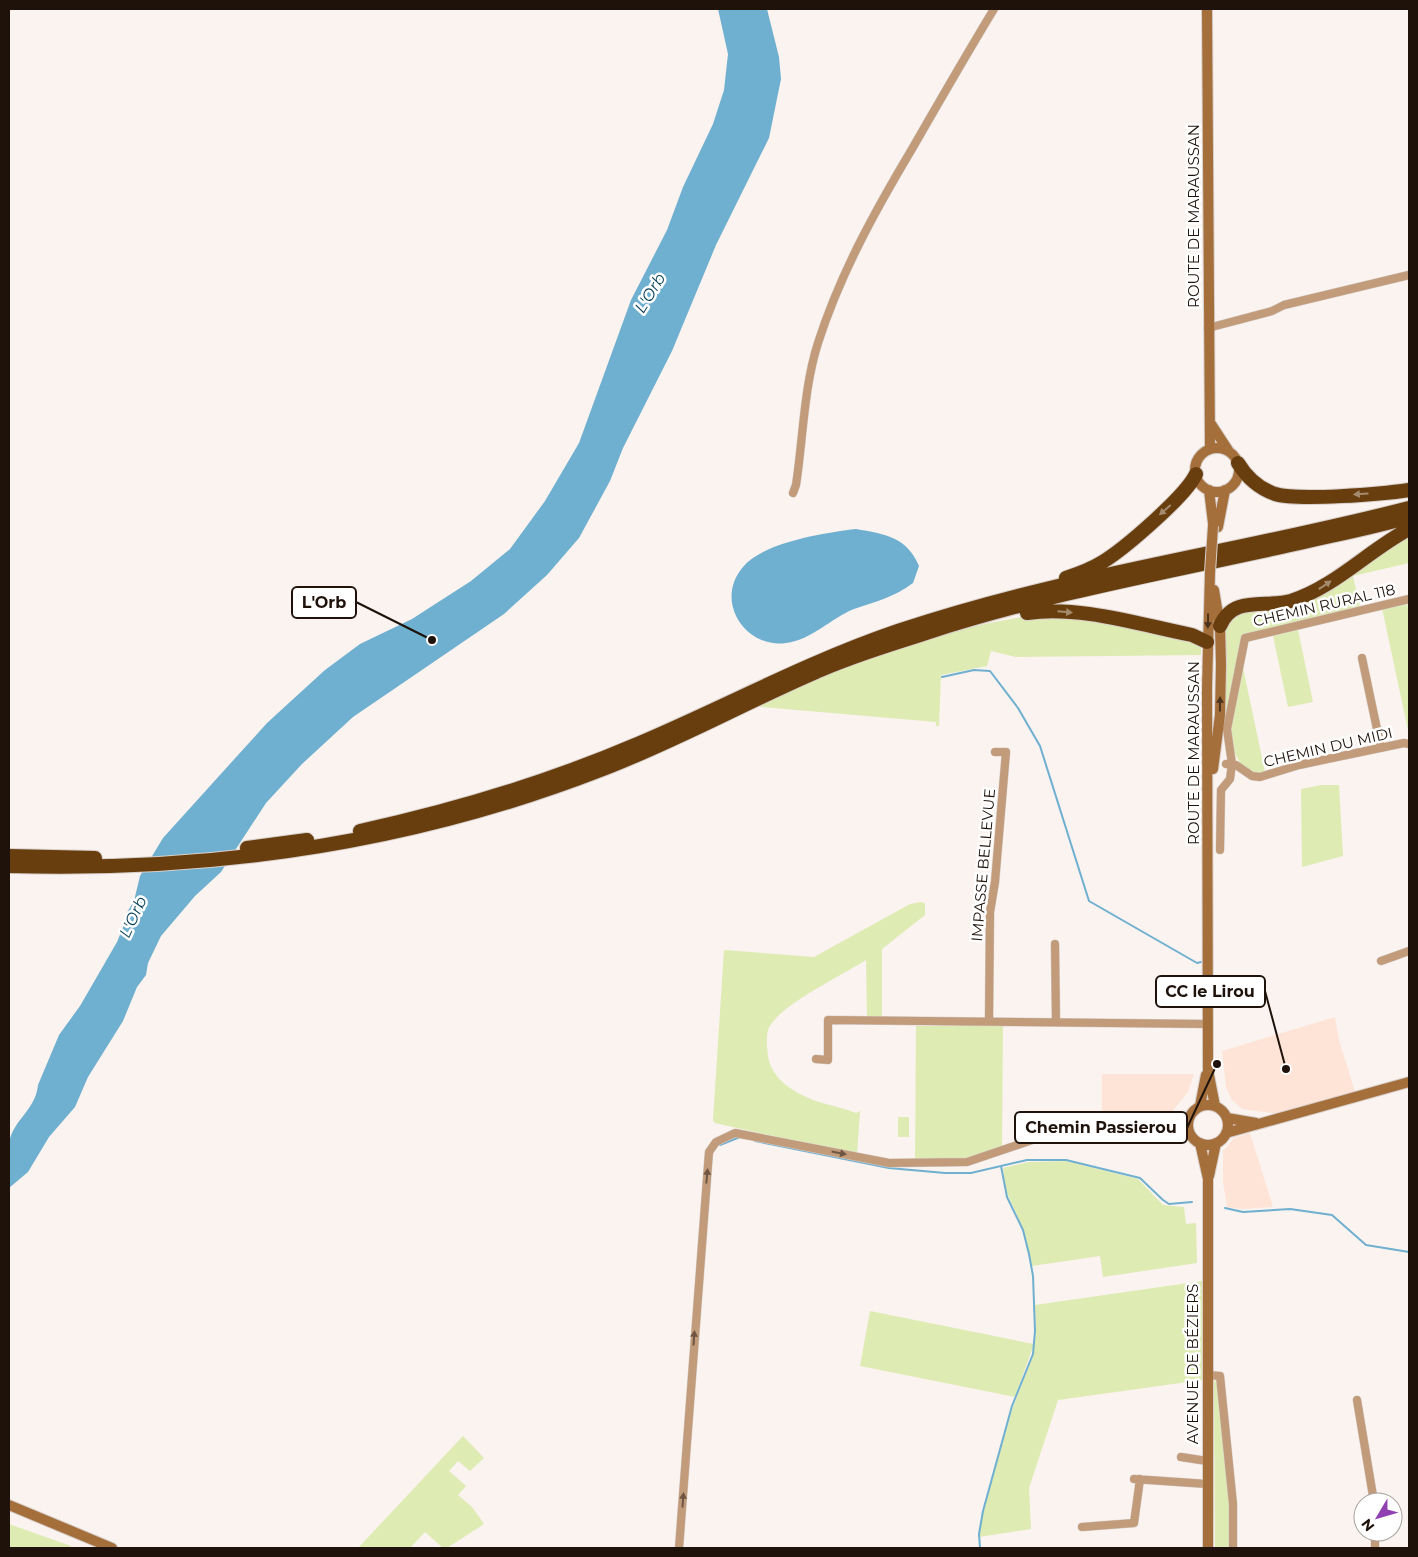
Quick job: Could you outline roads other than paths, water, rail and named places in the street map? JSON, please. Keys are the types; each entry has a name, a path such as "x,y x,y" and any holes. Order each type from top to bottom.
{"highway":[{"path":"1238,463 1246,476 1257,485 1277,495 1298,496 1409,490"},
{"path":"950,620 964,605 1060,580 1098,565 1170,506 1187,489 1196,474"},
{"path":"9,856 114,862 192,863 414,829 525,798 651,749 818,671 950,620 1409,508"},
{"path":"950,620 1047,600 1409,517"},
{"path":"1220,626 1231,610 1242,605 1289,602 1311,594 1409,529"},
{"path":"950,620 964,627 1026,613 1060,612 1082,614 1192,635 1208,642"},
{"path":"9,866 114,862"}],"main road":[{"name":"ROUTE DE MARAUSSAN","path":"1207,9 1208,392 1211,423 1210,449"},
{"name":"ROUTE DE MARAUSSAN","path":"1211,423 1228,450"},
{"path":"1210,449 1228,450 1238,463 1239,469 1235,482 1225,490 1209,490 1198,480 1196,474 1200,456 1210,449"},
{"name":"ROUTE DE MARAUSSAN","path":"1209,490 1215,526"},
{"name":"ROUTE DE MARAUSSAN","path":"1208,857 1208,642 1215,526 1225,490"},
{"name":"ROUTE DE MARAUSSAN","path":"1208,857 1214,757 1220,715 1220,626 1212,572"},
{"path":"1208,857 1208,1070 1215,1106 1227,1118 1260,1123"},
{"path":"1208,1070 1200,1106 1189,1119 1190,1133 1200,1143 1216,1143 1226,1134 1260,1123 1409,1082"},
{"path":"1200,1106 1215,1106"},
{"path":"1226,1134 1227,1118"},
{"name":"AVENUE DE BÉZIERS","path":"1200,1143 1208,1179"},
{"name":"AVENUE DE BÉZIERS","path":"1208,1548 1208,1179 1216,1143"},
{"path":"9,1505 112,1548"}],"street":[{"path":"793,493 796,485 810,380 817,344 833,301 852,258 881,202 994,9"},
{"path":"1208,328 1272,311 1284,305 1409,275"},
{"name":"CHEMIN RURAL 118","path":"1229,764 1227,729 1245,638 1409,599"},
{"path":"1362,658 1381,748"},
{"name":"CHEMIN DU MIDI","path":"1214,757 1252,776 1260,777 1299,765 1409,744"},
{"name":"IMPASSE BELLEVUE","path":"989,1021 990,912 995,882 1006,752 995,752"},
{"path":"1213,771 1229,764 1230,779 1221,790 1220,850"},
{"path":"1055,944 1056,1022"},
{"path":"1381,960 1409,951"},
{"path":"816,1059 828,1060 828,1020 1208,1024"},
{"path":"1164,1132 1189,1119"},
{"path":"679,1548 709,1152 716,1142 735,1133 889,1163 967,1162 1038,1138 1113,1136 1164,1132 1190,1133"},
{"path":"1207,1375 1220,1376 1232,1488 1233,1548"},
{"path":"1357,1400 1372,1492"},
{"path":"1181,1457 1207,1461"},
{"path":"1082,1527 1134,1524 1137,1479 1207,1484"}],"water":[{"path":"718,9 767,9 779,57 781,79 769,138 716,245 672,351 623,448 610,481 579,538 547,575 504,614 353,717 302,764 266,803 221,872 195,896 161,936 148,963 146,975 137,987 123,1021 88,1077 75,1107 49,1137 28,1172 9,1188 8,1153 12,1133 34,1099 59,1035 80,1006 117,942 126,920 126,914 134,901 140,876 163,838 267,723 325,670 360,644 412,619 471,581 510,549 545,501 579,443 631,300 667,230 683,187 713,124 724,90 728,54"},
{"path":"856,529 886,535 908,549 919,566 913,583 892,596 854,609 804,638 795,641 772,643 759,639 747,631 733,608 732,594 735,581 743,567 753,558 780,545 812,536"}],"waterway":[{"path":"942,677 974,670 990,671 1018,708 1040,746 1089,901 1197,963 1201,962"},
{"path":"720,1145 740,1137"},
{"path":"755,1141 889,1168 945,1173 971,1173 1027,1160 1066,1160 1140,1178 1169,1204 1192,1202"},
{"path":"980,1548 979,1534 983,1511 1012,1406 1033,1354 1035,1331 1033,1276 1029,1254 1023,1230 1007,1197 1001,1166"},
{"path":"1225,1208 1243,1212 1290,1209 1332,1215 1366,1245 1409,1252"}],"place":[{"name":"L'Orb","path":"432,640"},
{"name":"Chemin Passierou","path":"1217,1064"},
{"name":"CC le Lirou","path":"1286,1069"}]}
